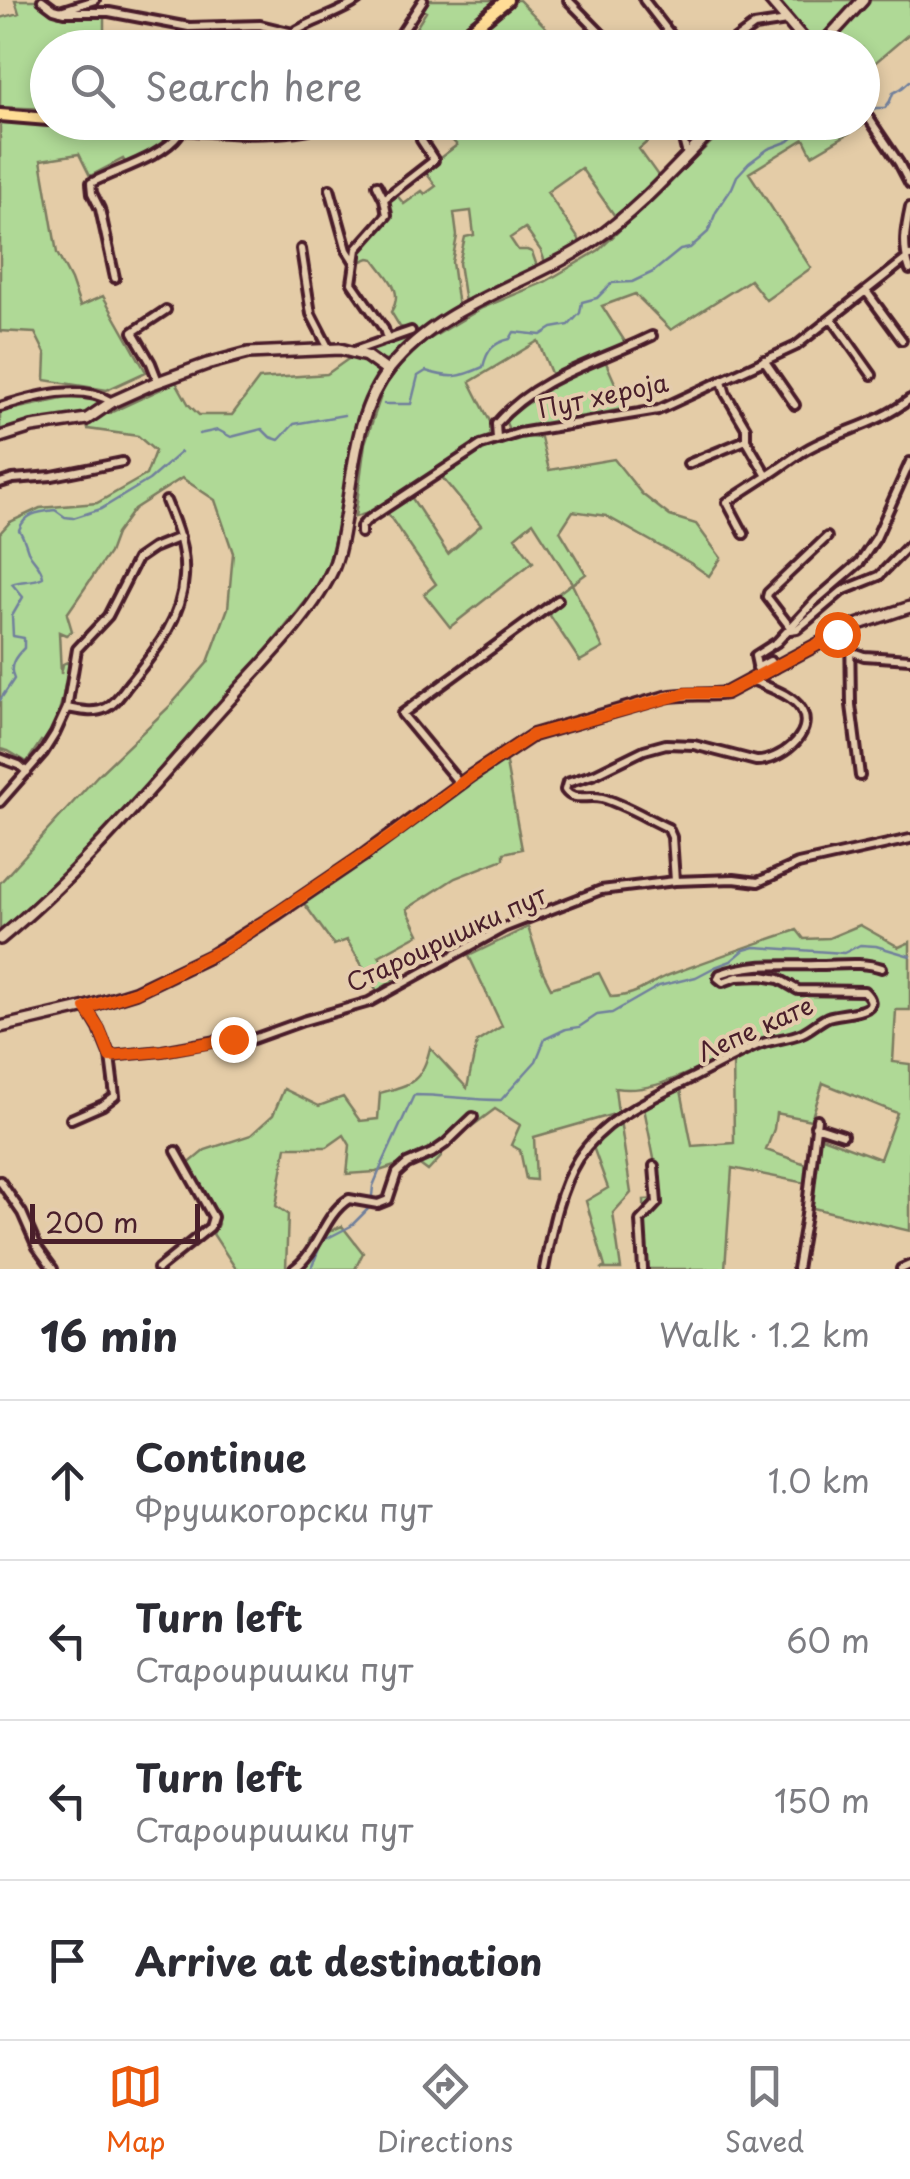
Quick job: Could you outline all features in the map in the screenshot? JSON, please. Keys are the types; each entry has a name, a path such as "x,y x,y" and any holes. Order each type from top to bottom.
{"main road":[{"path":"470,30 507,0"},
{"path":"0,115 30,118"}],"street":[{"path":"42,0 58,11 123,14 190,27 249,24 278,30"},
{"path":"58,11 95,0"},
{"path":"298,30 358,0"},
{"path":"403,30 423,0"},
{"path":"568,0 597,30"},
{"path":"644,0 667,30"},
{"path":"770,0 796,30"},
{"path":"833,30 863,0"},
{"path":"749,30 787,22"},
{"path":"880,134 910,184"},
{"path":"115,278 100,209 90,183 176,140"},
{"path":"384,199 434,160 421,140"},
{"path":"683,140 686,155"},
{"path":"0,938 98,848 322,591 340,543 362,420 387,372 416,339 446,318 545,270 616,225 701,140"},
{"path":"377,184 386,216 356,249 352,283 387,339"},
{"path":"330,189 354,262"},
{"path":"910,207 904,231 910,270"},
{"path":"302,249 311,314 329,349"},
{"name":"Пут хероја","path":"362,534 361,527 366,521 497,439 658,410 796,346 908,257"},
{"path":"866,292 902,340"},
{"path":"158,381 133,332 166,310"},
{"path":"832,319 872,375"},
{"path":"354,351 411,331"},
{"path":"497,439 496,424 528,394 652,336"},
{"path":"0,436 86,419 158,381 248,353 354,351 387,372"},
{"path":"764,360 795,405"},
{"path":"722,381 746,428 746,440 767,476"},
{"path":"0,407 72,393 103,396 112,402"},
{"path":"744,534 726,502 810,447 874,422 910,399"},
{"path":"688,464 746,440"},
{"path":"0,482 122,462"},
{"path":"756,675 755,656 778,642 816,600 860,562 876,538 910,462"},
{"path":"67,708 91,711 108,707 173,621 182,594 184,561 166,501"},
{"path":"790,629 767,598 768,593 827,537"},
{"path":"0,802 44,753 67,708 77,650 108,616 137,559 180,538"},
{"path":"790,629 797,629 842,591 879,576 910,544"},
{"path":"460,784 402,714 558,600"},
{"path":"0,1028 136,992 225,948 393,835 521,742 541,732 686,693 726,693 850,627 910,606"},
{"path":"850,627 851,705 860,776"},
{"path":"850,650 864,656 910,659"},
{"path":"675,880 668,828 600,797 572,797 565,790 567,783 666,744 694,745 756,761 776,758 800,735 804,718 792,699 756,675"},
{"path":"0,758 27,772"},
{"name":"Староиришки пут","path":"110,1056 262,1036 369,1002 504,928 601,890 675,880 758,882 798,864 910,840"},
{"name":"Лепе кате","path":"544,1269 570,1175 590,1144 622,1114 753,1047 797,1035 839,1014 863,1012 870,1001 864,991 798,990 779,979 762,976 723,982 718,978 720,974 741,968 798,963 861,963 882,968"},
{"path":"71,1119 115,1096 110,1056 86,1008"},
{"path":"294,1269 305,1261 322,1228 343,1202 349,1198 378,1204 388,1200 397,1173 445,1144 473,1117"},
{"path":"796,1269 816,1123 843,1136"},
{"path":"158,1269 213,1221 176,1151"},
{"path":"643,1269 640,1221 656,1203 654,1166"},
{"path":"0,1181 54,1269"},
{"path":"168,1260 174,1269"},
{"path":"901,1269 910,1265"}],"green space":[{"path":"15,0 36,0 53,12 68,16 104,17 104,30 30,30 30,108 0,107 0,18 19,13"},
{"path":"428,0 499,0 457,30 415,30 426,12 421,9"},
{"path":"519,0 548,30 477,30"},
{"path":"776,0 858,0 829,30 802,30"},
{"path":"869,0 910,0 910,33 880,59 880,30 843,30"},
{"path":"0,117 30,120 30,140 167,140 126,164 123,159 90,176 79,154 41,160 57,253 80,306 103,296 146,372 107,390 45,380 46,355 35,333 0,331"},
{"path":"452,140 645,140 639,149 659,177 617,219 581,168 547,192 582,244 546,265 525,228 510,238 518,250 532,252 538,269 465,303 459,263 465,237 474,235 471,211 454,213 457,236 452,262 458,307 428,324 393,359 378,359 365,350 406,334 405,328 400,327 391,312 396,297 393,284 374,259 357,263 359,251 390,216 389,198 395,193 404,204 436,186 424,170 457,145"},
{"path":"713,140 802,140 749,173 811,268 766,300 750,280 671,330 635,294 602,306 629,348 604,358 626,408 509,430 505,420 555,383 538,341 470,382 500,441 541,438 549,470 614,459 642,494 670,516 696,524 721,558 709,576 606,516 573,511 560,531 586,574 572,584 603,648 580,661 543,605 572,583 533,522 515,537 533,562 450,627 424,594 436,584 386,511 410,495 448,554 481,525 436,470 355,517 365,443 384,387 413,349 482,308 545,282 599,250"},
{"path":"804,140 838,140 812,155"},
{"path":"351,357 381,372 369,395 329,561 317,587 260,658 95,844 0,933 0,883 208,662 228,608 233,553 215,500 182,478 134,509 67,614 72,631 66,635 59,632 61,674 63,664 69,665 63,696 49,734 27,762 0,749 0,533 10,522 40,508 97,503 146,475 155,451 138,436 88,429 86,423 105,411 110,413 176,382 199,415 232,415 259,379 327,374"},
{"path":"67,398 104,402 80,417 0,432 0,412"},
{"path":"505,758 522,849 504,853 504,859 455,878 407,909 419,934 379,956 394,980 377,991 347,940 334,945 303,902"},
{"path":"860,925 899,947 910,942 910,1010 896,1010 893,1062 910,1064 910,1231 809,1207 819,1136 880,1159 897,1113 823,1083 811,1120 776,1113 766,1150 806,1164 805,1183 732,1168 725,1269 646,1269 644,1200 662,1199 644,1108 681,1090 692,1146 734,1143 733,1055 660,1084 615,1088 618,1113 534,1137 536,1180 526,1179 520,1150 511,1145 520,1125 495,1109 444,1147 441,1157 428,1171 413,1160 376,1172 347,1174 350,1145 344,1135 327,1147 286,1147 276,1206 288,1214 286,1269 236,1269 213,1234 218,1224 187,1165 205,1150 251,1135 273,1115 284,1089 319,1106 343,1097 360,1121 378,1119 380,1093 414,1080 430,1048 467,1088 477,1042 502,1026 469,956 528,927 551,988 599,973 611,997 635,992 669,975 797,930 804,939 829,938"},
{"path":"620,1120 631,1193 613,1213 621,1269 601,1269 605,1267 586,1201 608,1188 592,1144"},
{"path":"342,1226 363,1253 355,1269 299,1269 309,1240"}],"waterway":[{"path":"880,108 885,108 893,93 910,81"},
{"path":"384,404 411,404 418,376 426,371 455,376 483,367 492,348 510,339 514,332 541,335 569,325 580,313 582,302 597,298 612,283 632,282 653,272 680,250 690,248 708,232 737,176 749,163 790,140"},
{"path":"199,434 218,430 231,437 262,429 279,440 294,424 344,415"},
{"path":"0,700 14,679 13,662 24,648 24,638 13,636 12,616 23,597 12,584 43,577 19,530 22,524 43,512 55,510 73,518 101,509 149,480 181,452"},
{"path":"311,1269 322,1241 351,1226 371,1206 373,1186 414,1095 501,1100 536,1061 545,1039 579,1027 597,1015 612,1013 659,986 696,977 731,961 744,950 755,947 844,953 860,945 910,956"}],"route":[{"path":"233,1039 110,1056 86,1008 136,992 225,948 533,735 665,697 726,693 837,634"}]}
